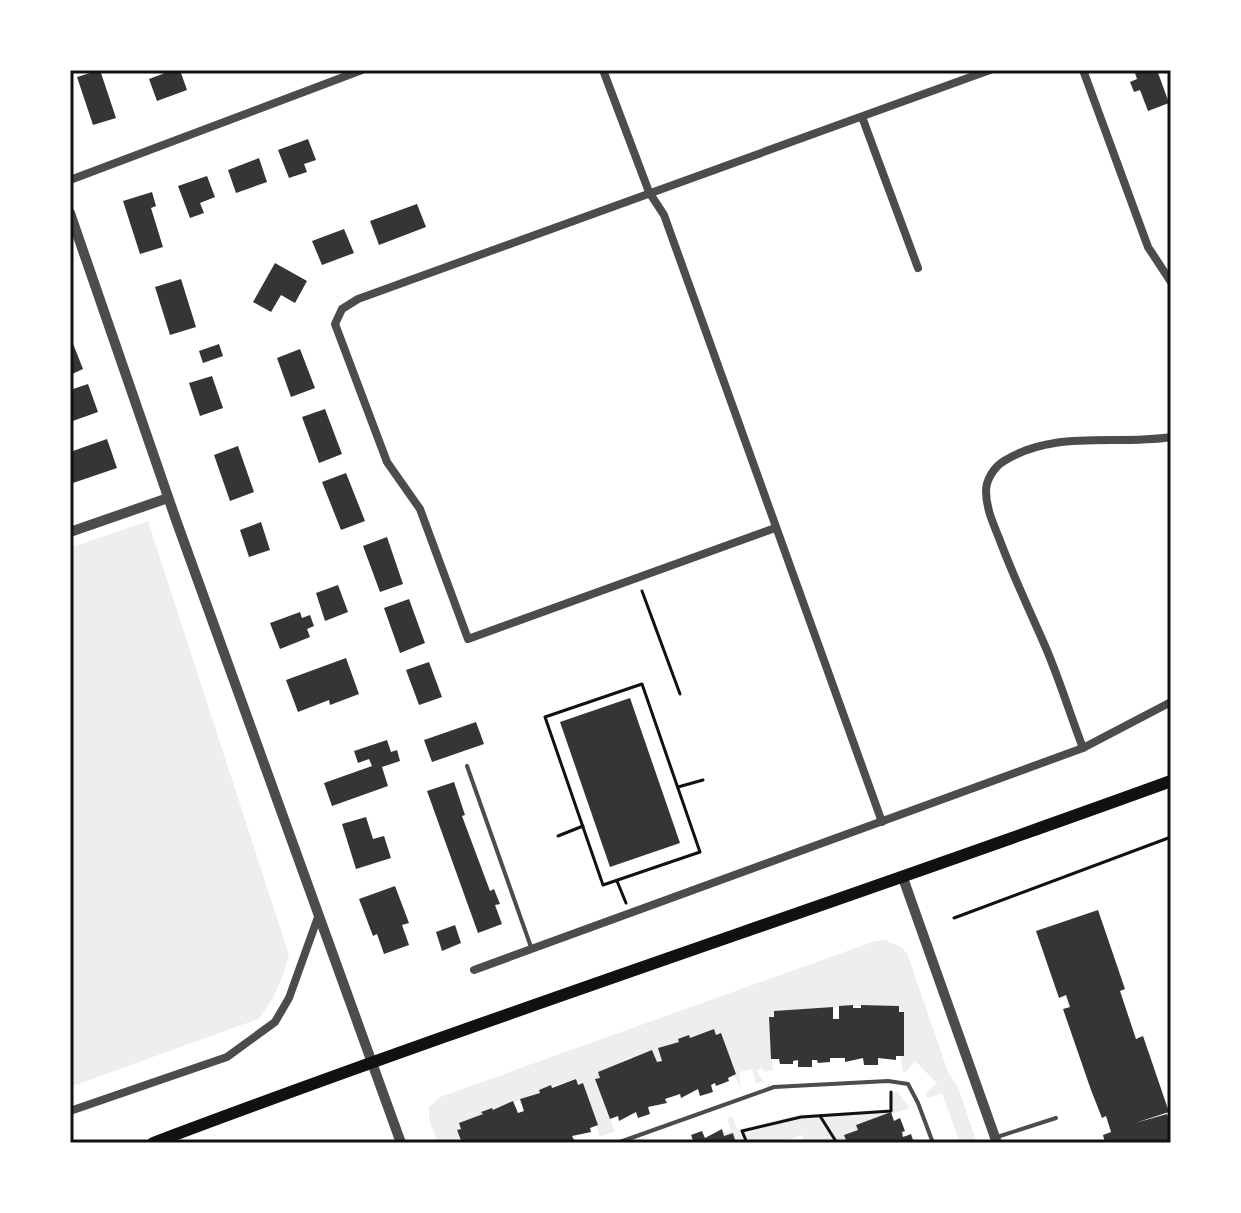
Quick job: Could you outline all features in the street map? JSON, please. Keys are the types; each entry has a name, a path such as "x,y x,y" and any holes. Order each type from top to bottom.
{"highway":[{"path":"153,1143 372,1061 903,878 1171,781"}],"street":[{"path":"70,180 362,70"},
{"path":"603,70 649,192 664,215 882,822"},
{"path":"775,528 468,639 420,509 387,462 335,324 342,309 358,299 990,70"},
{"path":"1083,70 1148,247 1171,282"},
{"path":"862,117 918,268"},
{"path":"70,213 168,498 401,1143"},
{"path":"1083,748 1043,640 1021,596 988,511 986,488 992,473 1002,462 1049,444 1171,437"},
{"path":"70,532 168,498"},
{"path":"474,970 1083,748 1171,702"},
{"path":"903,878 996,1140"},
{"path":"70,1111 227,1057 275,1022 289,998 318,917"}],"lane":[{"path":"467,766 532,949"},
{"path":"617,1143 774,1087 888,1081 908,1084 933,1143"},
{"path":"996,1140 1056,1118"}],"path":[{"path":"642,591 680,694"},
{"path":"642,684 700,852 603,885 583,826 545,717 642,684"},
{"path":"678,787 703,780"},
{"path":"558,836 583,826"},
{"path":"954,918 1171,837"},
{"path":"617,881 630,914"},
{"path":"747,1143 742,1131 801,1117 891,1111 891,1092"},
{"path":"820,1116 837,1143"}],"shaded area":[{"path":"148,521 289,955 277,989 258,1019 70,1087 70,548"},
{"path":"885,940 907,953 948,1072 958,1087 977,1143 960,1143 942,1093 928,1098 925,1094 937,1083 915,1061 906,1072 902,1071 903,1012 872,1005 774,1011 774,1017 769,1018 773,1070 765,1072 761,1068 756,1071 763,1081 756,1084 752,1069 739,1072 741,1088 721,1033 716,1035 714,1029 658,1048 662,1061 657,1062 652,1050 598,1072 600,1078 595,1080 615,1131 600,1137 583,1083 578,1085 576,1079 540,1089 540,1093 493,1110 482,1111 483,1114 460,1123 461,1129 457,1131 462,1143 438,1143 429,1120 429,1107 440,1097"},
{"path":"889,1091 897,1092 910,1108 857,1124 858,1130 847,1143 805,1143 802,1135 781,1143 736,1143 733,1133 724,1136 723,1133 731,1130 727,1118 732,1116 738,1130 799,1115 889,1110"}],"building":[{"path":"100,70 116,118 93,125 77,77"},
{"path":"180,70 187,90 157,101 149,79"},
{"path":"1134,70 1157,70 1169,103 1148,111 1140,90 1134,92 1130,82 1137,79"},
{"path":"308,139 316,160 304,164 307,172 289,178 278,150"},
{"path":"259,158 267,182 236,193 228,170"},
{"path":"207,176 215,197 200,203 204,213 190,218 178,186"},
{"path":"152,192 156,206 151,208 163,247 140,254 123,201"},
{"path":"417,204 426,227 379,245 370,221"},
{"path":"344,229 354,253 322,265 312,241"},
{"path":"275,263 307,281 295,303 281,295 271,312 253,302"},
{"path":"181,279 196,327 170,335 155,287"},
{"path":"70,336 83,369 70,375"},
{"path":"219,344 223,356 203,363 199,351"},
{"path":"300,349 315,388 291,397 277,358"},
{"path":"212,376 223,408 200,416 189,383"},
{"path":"88,384 98,412 70,422 70,390"},
{"path":"325,409 342,454 319,463 302,417"},
{"path":"107,439 117,468 70,484 70,452"},
{"path":"238,446 254,492 230,501 214,455"},
{"path":"346,473 365,521 341,530 322,482"},
{"path":"261,522 270,550 249,557 240,530"},
{"path":"387,537 403,584 380,592 363,546"},
{"path":"338,585 348,612 325,621 316,593"},
{"path":"409,599 425,643 400,653 384,608"},
{"path":"300,612 302,618 310,615 314,626 307,629 310,637 280,649 270,623"},
{"path":"346,658 359,694 330,705 329,700 298,712 286,680"},
{"path":"429,662 442,697 419,705 406,670"},
{"path":"630,698 680,843 610,867 560,722"},
{"path":"476,722 484,744 432,762 424,740"},
{"path":"387,740 391,752 397,750 400,761 382,767 388,786 332,806 324,783 372,766 369,759 358,763 354,751"},
{"path":"454,782 465,815 462,816 490,891 494,889 500,904 495,905 502,924 478,933 427,791"},
{"path":"366,817 373,839 384,836 391,858 356,869 342,824"},
{"path":"395,886 409,923 402,925 409,945 384,954 377,934 373,936 359,899"},
{"path":"1098,910 1125,989 1120,991 1136,1039 1143,1036 1169,1112 1135,1123 1167,1114 1171,1143 1105,1143 1103,1135 1111,1132 1106,1116 1102,1118 1063,1009 1070,1007 1066,995 1059,998 1036,931"},
{"path":"455,925 461,943 442,951 436,932"},
{"path":"853,1005 853,1008 861,1008 861,1005 899,1006 899,1012 904,1012 904,1056 896,1056 896,1060 878,1058 878,1065 864,1065 863,1058 845,1062 845,1058 830,1058 830,1062 818,1063 812,1060 812,1067 798,1067 798,1060 793,1064 780,1064 779,1059 771,1059 769,1017 774,1017 774,1011 833,1007 833,1019 839,1019 839,1006"},
{"path":"714,1029 716,1035 721,1033 736,1074 728,1078 729,1081 711,1085 713,1092 700,1096 698,1089 681,1098 680,1094 665,1099 667,1103 648,1107 650,1114 638,1118 636,1112 619,1121 618,1116 610,1119 595,1079 600,1078 598,1072 652,1050 657,1062 662,1061 658,1048"},
{"path":"576,1079 578,1085 583,1083 598,1125 590,1128 591,1132 572,1136 575,1142 462,1143 457,1130 461,1129 459,1123 513,1101 518,1113 524,1111 520,1099 540,1093 539,1090 551,1085 552,1088"},
{"path":"891,1112 894,1121 900,1118 905,1131 902,1132 903,1137 911,1134 914,1143 847,1143 844,1135 858,1130 856,1125"},
{"path":"722,1129 724,1136 733,1133 736,1143 694,1143 691,1135 702,1131 705,1138"}]}
